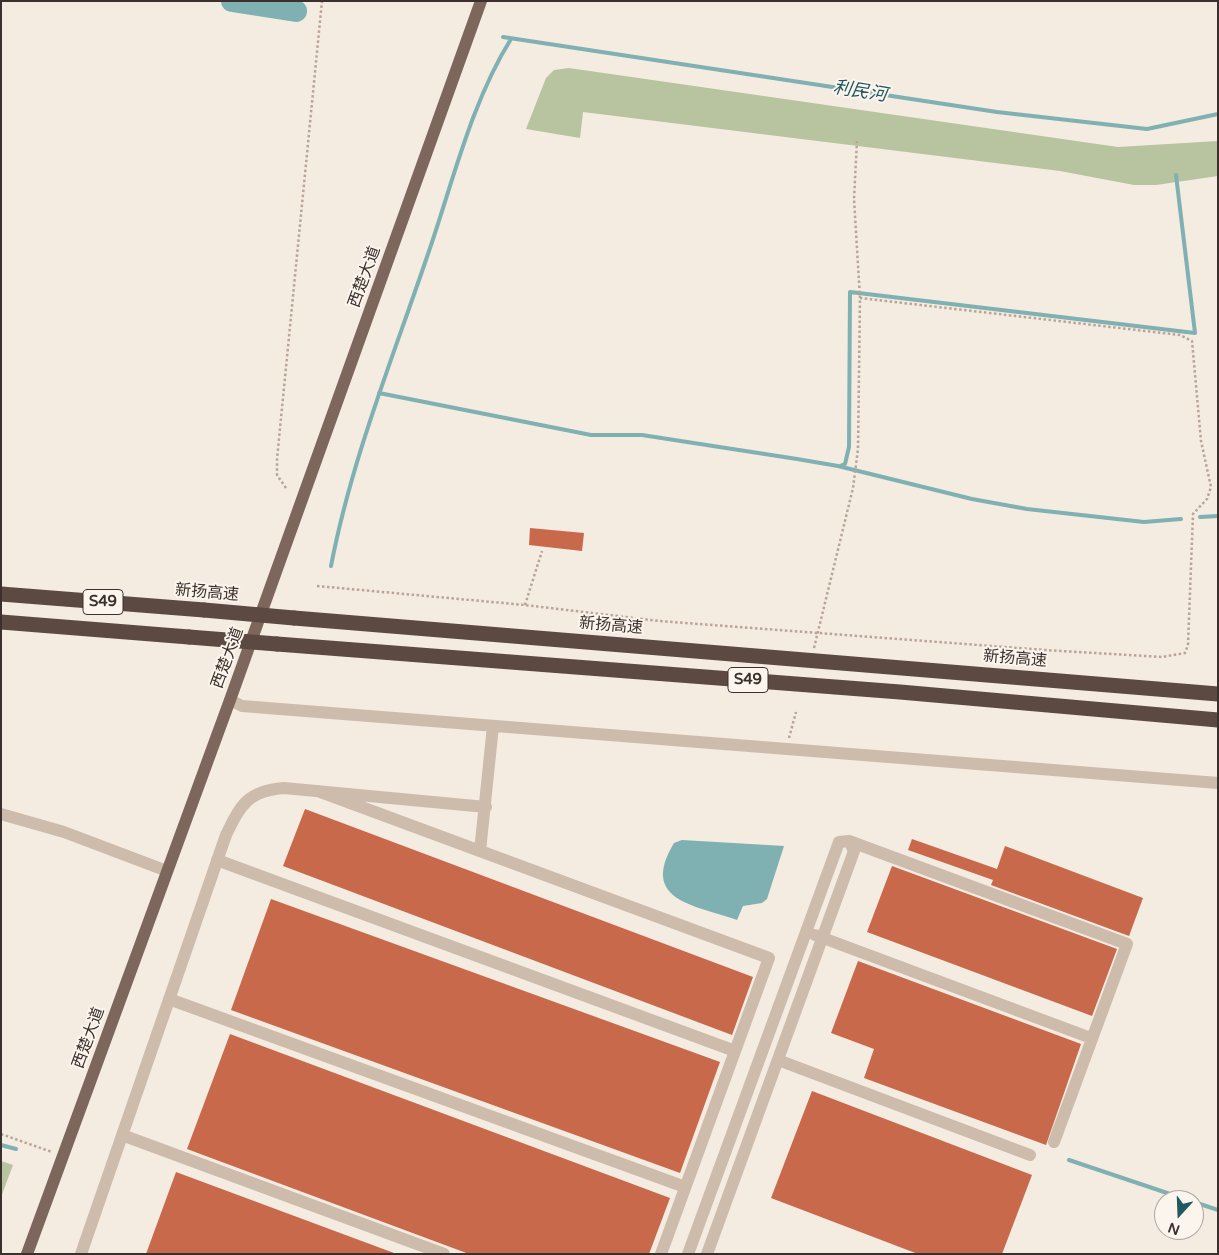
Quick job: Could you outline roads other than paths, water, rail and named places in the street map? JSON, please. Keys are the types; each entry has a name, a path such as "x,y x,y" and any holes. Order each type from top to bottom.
{"highway":[{"name":"新扬高速","path":"1,594 1218,694"},
{"name":"S49","path":"1,622 900,692 1218,720"}],"main road":[{"path":"467,44 475,1"},
{"path":"467,44 481,1"},
{"name":"西楚大道","path":"27,1254 168,871 467,44"}],"street":[{"path":"467,44 485,1"},
{"path":"230,700 242,706 1218,783"},
{"path":"480,851 493,726"},
{"path":"81,1254 217,860 236,814 251,796 266,790 284,788 486,807"},
{"path":"318,791 769,958 661,1254"},
{"path":"1,814 64,832 168,871"},
{"path":"707,1254 854,851 849,841"},
{"path":"688,1254 838,842 849,841 1127,944 1054,1142"},
{"path":"217,860 735,1051"},
{"path":"805,932 1091,1038"},
{"path":"169,999 685,1187"},
{"path":"778,1060 1030,1155"},
{"path":"122,1135 444,1254"}],"water":[{"path":"682,840 784,846 767,899 762,903 743,906 737,920 705,910 677,898 667,889 663,877 665,862 674,843"}],"waterway":[{"name":"利民河","path":"232,1 296,11"},
{"name":"利民河","path":"503,37 997,112 1147,129 1218,114"},
{"path":"331,566 350,485 362,446 464,142 485,88 511,39"},
{"path":"840,466 845,464 849,447 850,292 1195,333 1176,175"},
{"path":"379,393 591,435 642,435 838,466 972,499 1027,509 1144,522 1181,519"},
{"path":"1200,517 1218,516"},
{"path":"1,1145 16,1149"},
{"path":"1069,1160 1158,1190"},
{"path":"1204,1205 1218,1210"}]}
